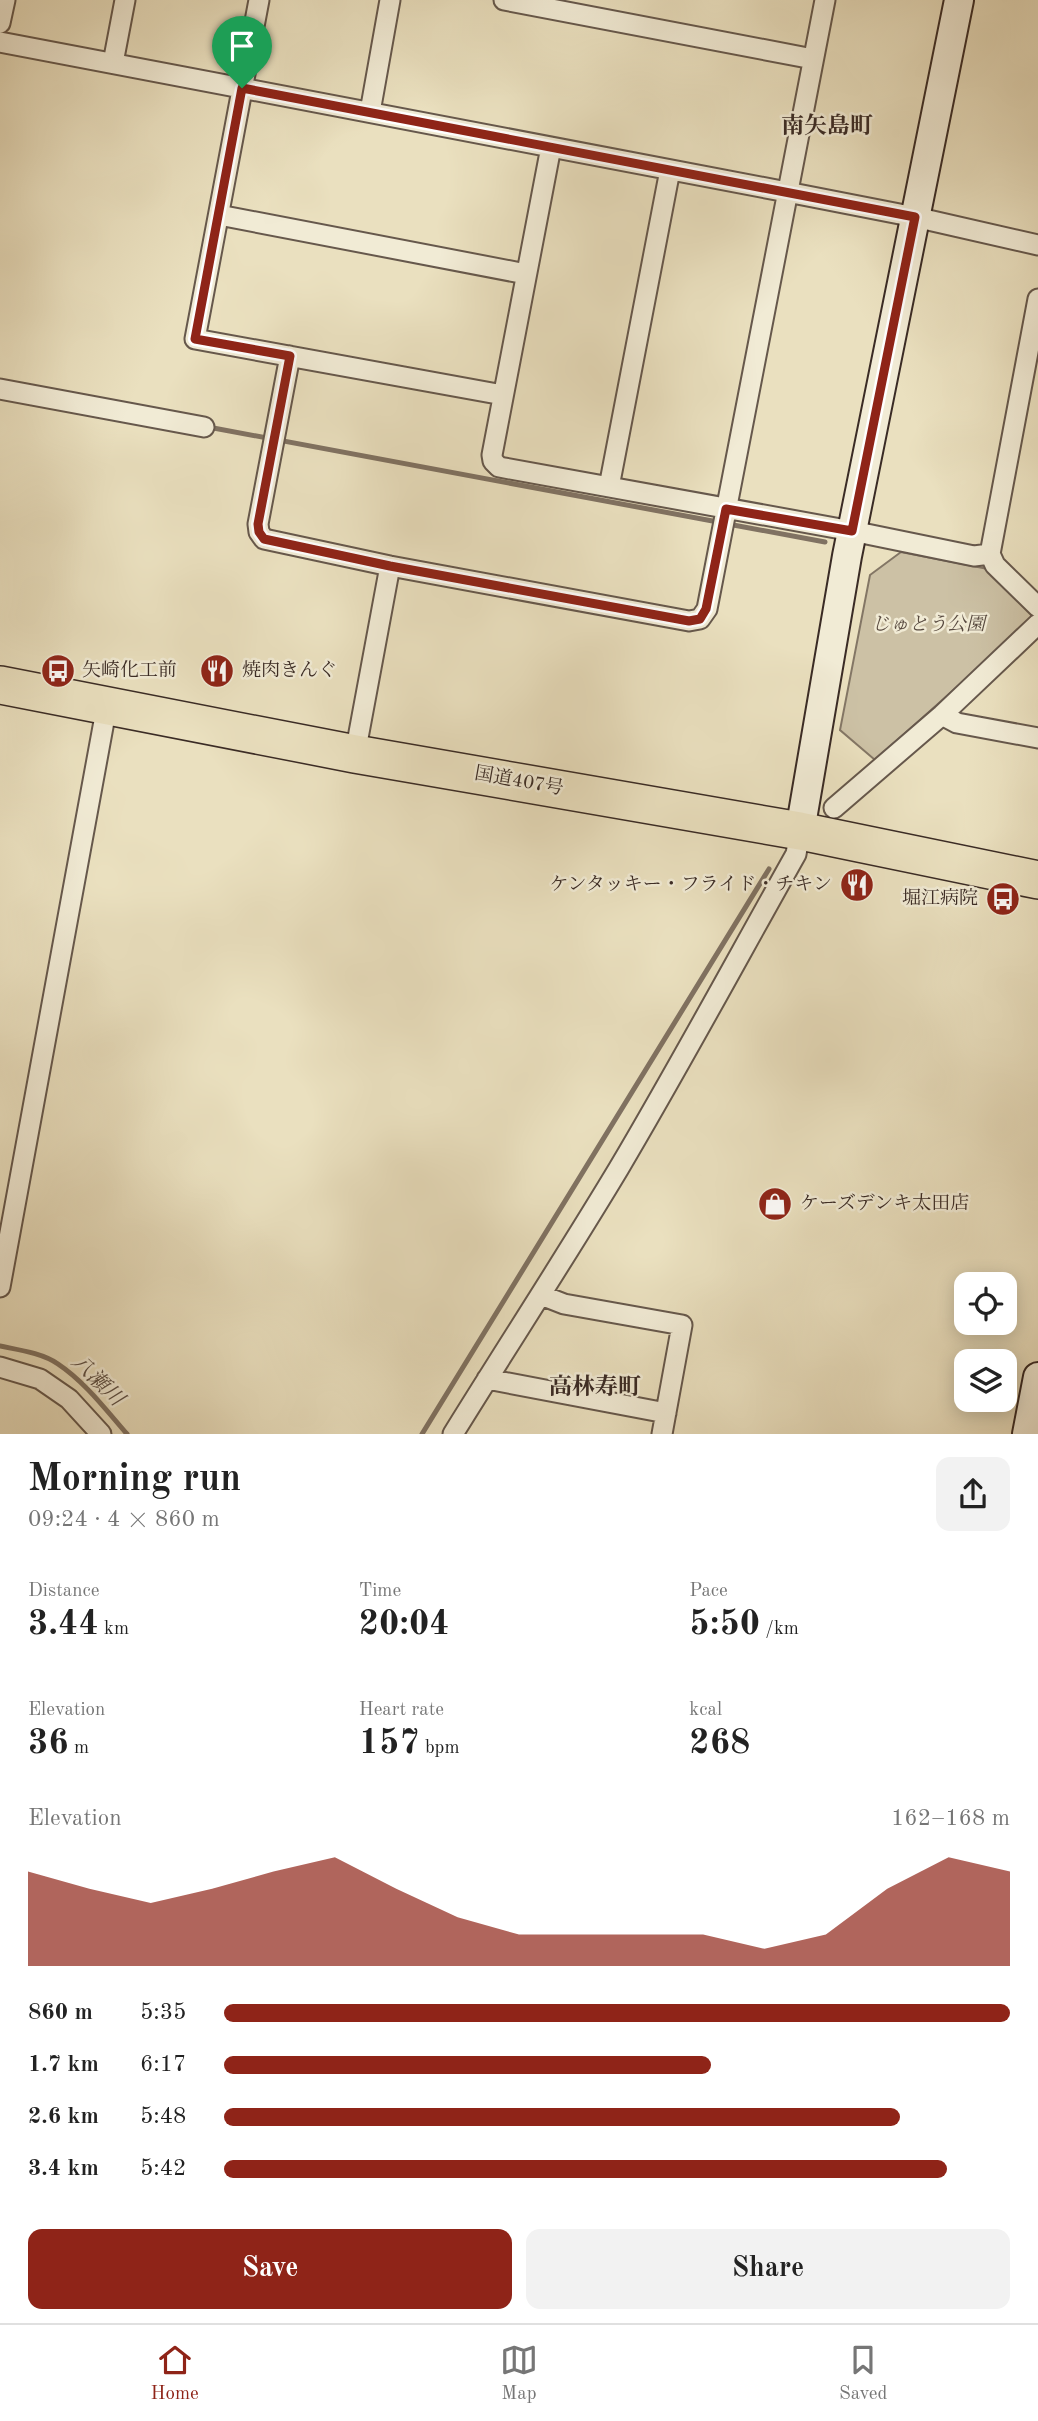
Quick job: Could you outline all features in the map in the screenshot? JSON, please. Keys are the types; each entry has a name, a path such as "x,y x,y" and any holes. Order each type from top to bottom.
{"highway":[{"name":"国道407号","path":"0,685 355,754 800,831 1038,880"}],"street":[{"path":"0,23 5,0"},
{"path":"113,63 125,0"},
{"path":"259,0 195,339 503,395"},
{"path":"370,111 390,0"},
{"path":"504,0 813,59"},
{"path":"290,356 258,524 264,539 390,566 695,621 700,619 706,609 825,0"},
{"path":"453,1434 620,1166 796,854 852,531 959,0"},
{"path":"0,42 915,217 1038,245"},
{"path":"551,147 492,455 495,465 974,556 990,555"},
{"path":"609,487 670,170"},
{"path":"219,215 526,274"},
{"path":"1038,299 990,555 995,565 1038,607"},
{"path":"0,388 204,427"},
{"path":"355,754 390,566"},
{"path":"834,808 942,715 1038,624"},
{"path":"0,1287 107,705"},
{"path":"942,715 957,723 1038,738"},
{"path":"541,1295 564,1304 682,1325 662,1434"},
{"path":"0,1367 40,1379 69,1399 101,1434"},
{"path":"1027,1434 1038,1377"},
{"path":"487,1379 666,1413"}],"green space":[{"name":"じゅとう公園","path":"901,552 988,569 1031,614 1031,621 875,760 840,730 870,575"}],"waterway":[{"path":"208,427 718,522"},
{"path":"728,524 825,542"},
{"path":"422,1434 769,869"},
{"name":"八瀬川","path":"0,1346 38,1355 58,1364 86,1388 127,1434"}],"place":[{"name":"矢崎化工前","path":"58,671"},
{"name":"焼肉きんぐ","path":"217,671"},
{"name":"ケンタッキー・フライド・チキン","path":"857,885"},
{"name":"堀江病院","path":"1003,899"},
{"name":"ケーズデンキ太田店","path":"775,1204"}],"district":[{"name":"南矢島町","path":"827,126"},
{"name":"高林寿町","path":"595,1387"}],"route":[{"path":"242,88 915,217 852,531 726,509 706,609 704,615 695,621 390,566 264,539 258,524 290,356 195,339 242,88"}]}
